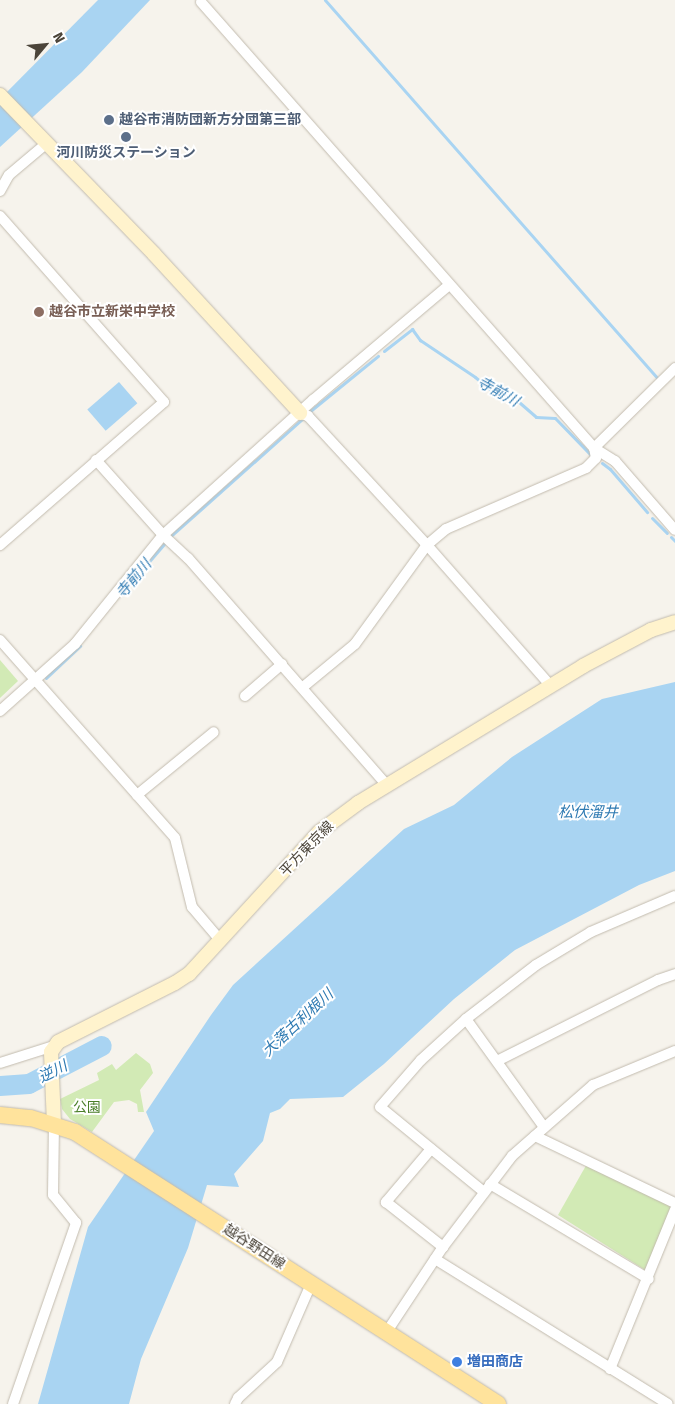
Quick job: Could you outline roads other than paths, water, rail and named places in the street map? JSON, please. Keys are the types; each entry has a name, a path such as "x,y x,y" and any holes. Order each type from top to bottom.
{"main road":[{"path":"0,95 154,254 300,413"},
{"name":"平方東京線","path":"54,1046 86,1026 182,979 319,832 387,785 550,685 627,642 675,622"},
{"path":"54,1046 51,1052 54,1124"},
{"name":"越谷野田線","path":"0,1114 31,1118 74,1132 498,1404"}],"street":[{"path":"201,2 448,285 594,448 615,461 675,530"},
{"path":"0,191 9,175 44,141"},
{"path":"0,216 164,402 0,545"},
{"path":"0,711 74,644 163,535 448,285"},
{"path":"594,448 675,368"},
{"path":"300,413 308,416 550,685"},
{"path":"303,687 355,644 426,546 446,528 586,468 596,458 594,448"},
{"path":"96,460 163,535 188,558 387,785"},
{"path":"0,640 175,838 192,907 220,940"},
{"path":"246,696 282,664"},
{"path":"137,795 214,732"},
{"path":"649,1279 487,1188 431,1148 380,1106 421,1060 466,1019 536,965 591,932 675,896"},
{"path":"497,1061 658,980 675,974"},
{"path":"466,1019 544,1127"},
{"path":"0,1063 54,1046"},
{"path":"386,1332 443,1247 512,1156 593,1085 675,1051"},
{"path":"13,1404 76,1223 52,1195 54,1124"},
{"path":"535,1136 675,1203"},
{"path":"431,1148 386,1202 443,1247"},
{"path":"610,1369 649,1279 675,1210"},
{"path":"435,1259 668,1404"},
{"path":"235,1404 238,1398 277,1362 311,1284"}],"water":[{"path":"98,0 150,0 82,72 0,147 0,99"},
{"path":"119,382 137,403 106,431 87,410"},
{"name":"松伏溜井","path":"675,682 675,871 639,885 515,950 454,999 384,1064 343,1097 290,1099 280,1109 270,1113 263,1141 234,1174 239,1187 207,1185 188,1248 141,1359 129,1404 38,1404 88,1227 154,1131 146,1112 233,985 404,829 454,805 512,757 602,699"}],"waterway":[{"path":"325,0 659,380"},
{"name":"寺前川","path":"384,351 412,329 420,340 475,377 496,394 512,396 536,417 555,418 590,454"},
{"name":"寺前川","path":"309,412 378,356"},
{"name":"寺前川","path":"172,535 302,419"},
{"name":"寺前川","path":"602,463 610,469 647,512"},
{"name":"寺前川","path":"652,518 667,533"},
{"name":"寺前川","path":"671,537 675,541"},
{"name":"寺前川","path":"121,594 164,544"},
{"name":"寺前川","path":"46,678 80,646"},
{"name":"逆川","path":"0,1086 29,1084 102,1046"}],"place":[{"name":"越谷市消防団新方分団第三部","path":"109,120"},
{"name":"河川防災ステーション","path":"126,137"},
{"name":"越谷市立新栄中学校","path":"39,312"},
{"name":"増田商店","path":"457,1362"}],"water label":[{"name":"大落古利根川","path":"298,1023"}],"park label":[{"name":"公園","path":"87,1108"}]}
